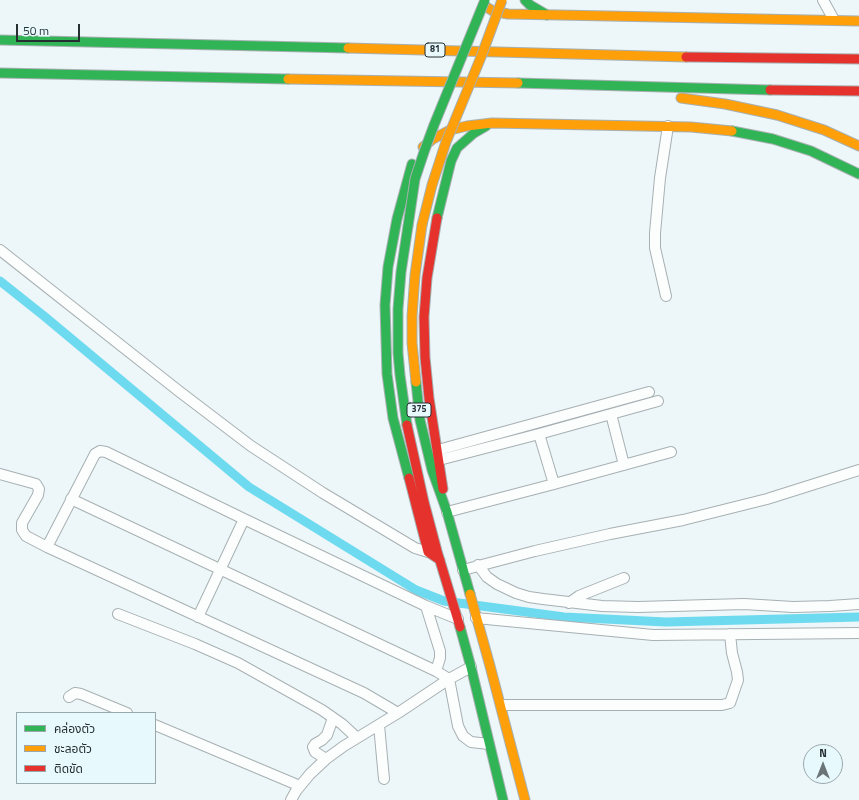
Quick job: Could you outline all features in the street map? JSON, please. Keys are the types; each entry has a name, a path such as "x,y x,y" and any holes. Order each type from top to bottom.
{"main road":[{"path":"477,0 493,11 508,14 859,20"},
{"name":"375","path":"485,0 434,125 415,179 399,291 398,354 406,419 424,502 471,667 488,744 503,800"},
{"name":"375","path":"502,0 481,57 446,142 432,185 422,225 416,263 412,316 412,343 420,420 428,454 447,512 525,800"},
{"path":"525,0 530,5 547,15"},
{"name":"81","path":"0,40 710,57 859,59"},
{"path":"0,73 859,91"},
{"path":"504,83 668,96 725,104 752,109 801,122 824,130 859,146"},
{"path":"447,512 426,370 424,335 428,270 434,228 451,161 457,148 465,140 492,122"},
{"path":"440,560 428,552 393,418 387,374 385,305 388,267 398,214 407,179 415,158 426,144 443,133 458,128 492,122 713,128 773,139 811,151 846,166 859,174"},
{"path":"415,158 426,150 436,148 449,156 451,161"}],"street":[{"path":"823,0 834,20"},
{"path":"666,296 655,248 655,233 660,178 668,126"},
{"path":"0,250 251,446 323,493 415,548 428,552"},
{"path":"438,455 649,392"},
{"path":"438,455 539,434 658,401"},
{"path":"611,414 624,465"},
{"path":"539,434 554,484"},
{"path":"47,547 95,454 100,451 106,452 426,606 456,615"},
{"path":"447,512 671,452"},
{"path":"463,570 478,565 610,534 690,518 767,499 859,470"},
{"path":"0,474 36,484 39,489 38,495 22,523 22,530 26,536 364,693 398,713"},
{"path":"71,500 436,671 449,679 458,726 463,736 471,742 488,744"},
{"path":"198,616 244,519"},
{"path":"478,565 487,578 516,593 569,603 621,607 744,604 793,607 859,604"},
{"path":"569,603 579,596 624,578"},
{"path":"426,606 440,652 440,658 436,671"},
{"path":"118,614 195,644 238,663 322,710 342,724 357,738"},
{"path":"475,615 653,635 859,632"},
{"path":"500,705 722,705 730,703 738,680 732,653 730,634"},
{"path":"291,800 310,774 326,759 449,679 471,667"},
{"path":"69,697 75,693 81,694 125,712"},
{"path":"326,759 315,752 314,747 315,744 327,735 333,718"},
{"path":"156,725 300,786"},
{"path":"379,725 384,779"}],"waterway":[{"path":"0,281 249,487 416,590 444,601 564,617 666,622 859,617"}],"traffic: fast":[{"path":"408,226 415,179 424,152 485,0"},
{"path":"525,0 530,5 547,15"},
{"path":"0,40 348,48"},
{"path":"0,73 288,79"},
{"path":"518,83 770,90"},
{"path":"437,218 451,161 457,148 474,133 486,126"},
{"path":"732,131 773,139 811,151 859,174"},
{"path":"409,478 393,418 387,374 385,305 388,267 397,219 412,164"},
{"path":"407,425 398,353 398,309 401,272 408,226"},
{"path":"416,382 420,420 432,470 447,512 470,594"},
{"path":"460,627 503,800"}],"traffic: slow":[{"path":"422,225 432,185 446,142 481,57 502,0"},
{"path":"488,8 493,11 508,14 859,21"},
{"path":"348,48 686,57"},
{"path":"288,79 518,83"},
{"path":"681,98 725,104 777,115 824,130 859,146"},
{"path":"423,147 433,139 450,130 492,123 691,127 732,131"},
{"path":"416,382 412,343 412,316 415,275 422,225"},
{"path":"470,594 525,800"}],"traffic: jam":[{"path":"686,57 859,59"},
{"path":"770,90 859,91"},
{"path":"437,218 427,278 424,317 425,357 429,398 443,489"},
{"path":"407,425 424,502 460,627"},
{"path":"409,478 428,552 440,560"}]}
